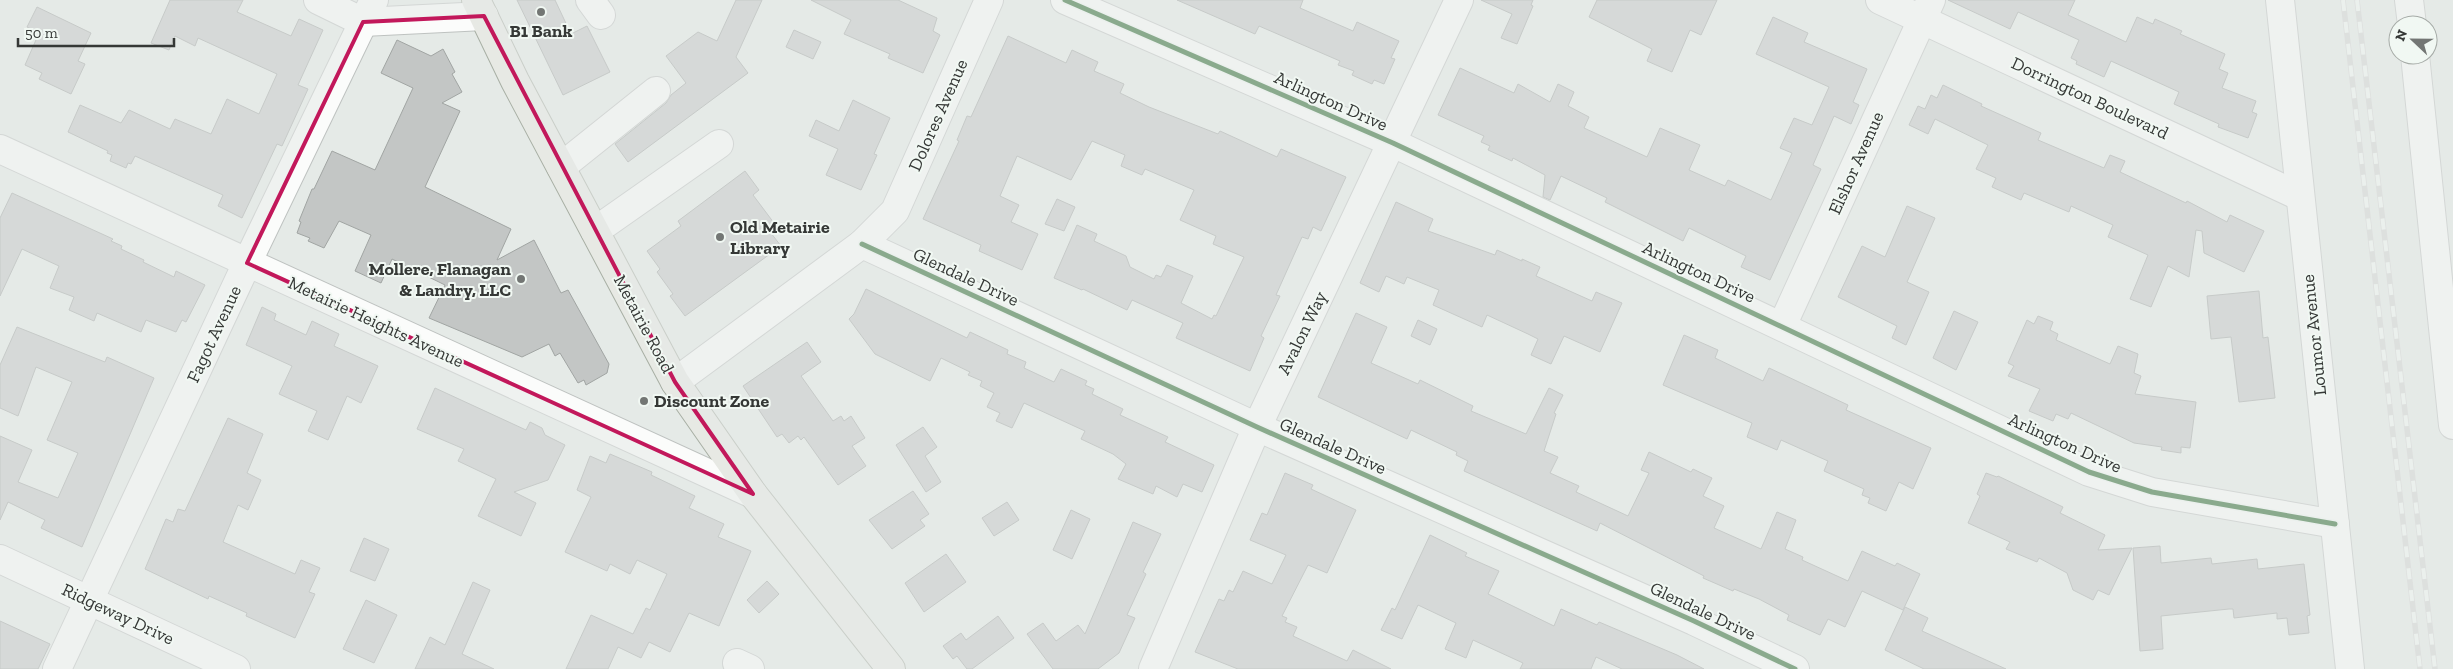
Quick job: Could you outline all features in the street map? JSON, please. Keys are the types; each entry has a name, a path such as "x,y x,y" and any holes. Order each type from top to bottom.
{"main road":[{"name":"Metairie Road","path":"480,8 561,167 675,382 753,494 891,669"}],"street":[{"path":"318,0 369,11 480,8"},
{"name":"Dolores Avenue","path":"872,235 895,211 989,0"},
{"name":"Arlington Drive","path":"1065,0 1393,143 2089,472 2152,492 2335,524"},
{"name":"Avalon Way","path":"1153,669 1257,428 1459,0"},
{"name":"Dorrington Boulevard","path":"1880,0 1926,10 2299,196"},
{"name":"Loumor Avenue","path":"2280,0 2299,196 2350,669"},
{"path":"2409,0 2411,15"},
{"name":"Elshor Avenue","path":"1782,326 1926,10"},
{"name":"Fagot Avenue","path":"56,669 247,263 369,11"},
{"path":"2416,65 2453,425"},
{"path":"561,167 656,91"},
{"path":"595,231 720,144"},
{"name":"Metairie Heights Avenue","path":"0,149 753,494"},
{"path":"675,382 872,235"},
{"name":"Glendale Drive","path":"872,235 1257,428 1685,617 1795,669"},
{"name":"Ridgeway Drive","path":"0,560 236,669"}],"highlighted area":[{"path":"484,16 675,382 753,494 247,263 363,22"}],"building":[{"path":"170,0 243,0 237,12 291,36 299,19 323,30 298,85 308,89 282,146 277,144 242,218 218,206 223,195 135,156 131,164 128,163 126,168 110,161 112,155 107,153 108,151 68,132 80,105 121,123 129,110 170,129 175,119 211,134 227,99 259,114 277,74 198,38 195,46 175,36 169,50 151,43"},
{"path":"517,0 555,0 571,34 587,26 610,72 563,95"},
{"path":"736,0 762,0 736,57 748,73 628,162 615,144 666,103 671,95 686,83 666,56 698,32 717,41"},
{"path":"811,0 898,0 937,18 933,31 940,35 923,73 888,58 890,54 844,34 851,20"},
{"path":"1177,0 1303,0 1300,8 1353,31 1357,22 1399,41 1391,58 1395,59 1384,84 1374,80 1372,84 1352,75 1354,71 1338,65 1340,61 1259,26 1255,34"},
{"path":"1481,0 1533,0 1531,5 1533,6 1517,44 1501,38 1512,14"},
{"path":"1597,0 1717,0 1701,35 1690,30 1672,72 1647,61 1652,49 1589,17"},
{"path":"1948,0 2075,0 2068,15 2126,42 2137,17 2153,24 2155,19 2182,31 2180,34 2225,54 2219,69 2228,73 2222,88 2256,101 2252,112 2257,114 2248,138 2218,127 2219,124 2174,104 2179,92 2111,61 2104,77 2076,64 2077,61 2071,58 2079,40 2018,12 2010,29"},
{"path":"37,7 91,33 78,61 85,64 71,94 39,79 42,73 25,65 39,33 27,27"},
{"path":"1773,17 1808,33 1804,42 1867,69 1853,102 1859,105 1851,124 1834,116 1813,165 1821,169 1770,280 1741,267 1746,256 1689,228 1683,241 1605,202 1607,198 1561,176 1550,200 1543,197 1545,175 1513,158 1512,161 1488,150 1490,146 1481,142 1484,136 1438,115 1460,68 1514,93 1518,84 1550,102 1558,84 1574,92 1568,106 1589,117 1584,128 1647,157 1660,128 1700,145 1689,170 1725,186 1728,180 1771,200 1792,153 1780,148 1794,118 1812,125 1829,87 1756,54"},
{"path":"794,30 821,42 813,59 786,47"},
{"path":"1008,36 1066,63 1072,50 1098,62 1094,71 1124,84 1120,93 1149,107 1218,134 1220,131 1277,157 1281,149 1346,177 1321,231 1313,227 1308,239 1302,237 1276,295 1280,296 1261,336 1264,338 1250,371 1176,338 1183,323 1132,300 1127,310 1083,289 1054,278 1077,225 1097,234 1094,241 1126,256 1130,267 1154,279 1156,275 1161,277 1167,265 1193,276 1181,303 1212,319 1214,315 1216,316 1244,257 1213,244 1216,236 1180,220 1194,190 1145,169 1142,175 1121,166 1125,155 1092,141 1071,180 1017,156 1000,196 1019,205 1011,222 1038,234 1022,270 979,251 981,245 923,219 959,141 957,140 967,116 971,117"},
{"path":"397,40 431,56 443,49 455,72 452,74 462,92 442,103 460,111 425,187 511,229 497,260 534,240 561,293 568,290 609,364 607,373 586,385 584,380 578,383 560,353 555,356 549,344 522,357 429,318 445,285 392,259 381,283 355,271 371,235 339,221 324,248 308,241 310,238 297,233 301,222 299,221 312,189 314,189 332,151 375,170 413,88 381,73"},
{"path":"1943,85 1982,104 1981,106 2041,133 2038,140 2104,168 2110,155 2125,161 2120,172 2186,203 2187,201 2227,222 2230,215 2264,231 2244,272 2204,253 2202,231 2196,230 2189,277 2168,266 2151,307 2130,299 2148,255 2108,237 2113,225 2071,206 2069,212 2024,193 2021,200 1992,187 1996,178 1976,169 1988,145 1935,119 1928,134 1909,125 1918,106 1925,109 1931,95 1937,98"},
{"path":"853,100 890,118 874,154 877,155 861,190 826,175 838,149 809,136 816,120 839,131"},
{"name":"Old Metairie Library","path":"745,171 759,190 753,195 774,223 767,228 781,246 685,316 670,296 673,294 657,272 660,269 647,251 681,226 678,221"},
{"path":"12,193 113,239 111,241 122,246 121,249 174,277 176,271 205,285 186,322 182,320 176,332 146,320 141,332 97,313 94,321 69,310 74,297 50,288 59,266 22,249 0,296 0,218"},
{"path":"1057,199 1075,207 1064,231 1045,224"},
{"path":"1396,202 1433,219 1428,231 1495,255 1497,250 1522,261 1522,259 1540,267 1536,276 1592,301 1596,292 1622,303 1600,352 1564,336 1551,364 1531,355 1538,339 1487,315 1482,327 1433,305 1439,290 1407,277 1404,284 1386,276 1379,292 1360,283"},
{"path":"1907,206 1935,218 1907,282 1929,292 1906,345 1892,338 1897,326 1838,297 1862,246 1885,257"},
{"path":"866,289 967,338 970,332 1008,350 1007,354 1026,362 1024,368 1054,382 1061,369 1087,381 1085,385 1094,389 1092,394 1123,409 1120,415 1168,437 1165,442 1214,465 1202,492 1183,484 1177,497 1156,486 1153,494 1118,479 1126,464 1113,454 1081,439 1085,431 1024,403 1012,428 996,421 1000,413 987,407 994,393 980,386 982,381 968,375 970,372 941,358 930,381 875,354 849,319 854,314"},
{"path":"2259,291 2263,338 2268,337 2275,398 2239,402 2231,337 2211,339 2207,296"},
{"path":"262,307 276,314 274,320 306,335 312,321 339,334 334,346 378,366 361,403 347,396 328,440 308,431 317,411 279,394 292,366 246,345"},
{"path":"1954,311 1978,322 1956,370 1933,358"},
{"path":"1356,313 1387,327 1371,363 1418,384 1420,380 1473,406 1471,411 1526,434 1549,388 1563,395 1554,413 1556,414 1544,451 1558,457 1550,473 1579,486 1576,492 1628,516 1649,473 1641,470 1649,452 1691,472 1693,469 1712,478 1703,496 1724,506 1714,528 1761,549 1777,512 1796,520 1785,549 1803,557 1802,560 1848,581 1862,551 1895,566 1897,563 1920,574 1903,610 1862,591 1845,627 1828,619 1820,635 1787,620 1789,615 1759,599 1734,589 1733,591 1703,578 1704,576 1600,523 1597,531 1464,471 1468,461 1456,455 1457,452 1411,430 1407,439 1318,397"},
{"path":"2038,316 2053,322 2050,330 2058,334 2056,340 2110,364 2118,346 2138,354 2134,373 2141,376 2135,394 2196,402 2190,448 2181,447 2181,453 2161,450 2162,447 2134,443 2071,413 2068,419 2056,414 2053,421 2029,411 2040,389 2008,376 2014,366 2008,363 2027,320 2034,324"},
{"path":"1418,320 1437,329 1430,345 1411,336"},
{"path":"17,327 105,362 107,357 154,378 82,547 41,528 45,520 8,502 0,520 0,436 32,450 18,482 58,498 78,453 47,440 72,382 36,367 18,416 0,408 0,365"},
{"path":"1684,335 1718,350 1715,358 1763,381 1769,368 1848,405 1846,410 1931,448 1913,489 1899,482 1886,511 1868,503 1870,498 1862,495 1864,489 1824,471 1828,461 1781,440 1777,450 1747,437 1752,423 1663,385"},
{"path":"807,342 821,362 801,376 833,421 841,416 844,421 851,416 865,438 852,446 866,466 838,485 804,437 801,440 798,436 789,443 782,434 777,437 743,386"},
{"path":"435,388 526,430 530,422 542,428 545,435 565,445 548,480 514,492 536,503 521,536 478,516 496,479 458,461 464,449 417,429"},
{"path":"228,418 263,434 247,473 261,480 248,510 238,505 223,542 295,574 301,560 320,568 309,592 315,594 295,638 246,616 247,613 209,596 208,599 145,569 166,519 173,522 178,509 185,511"},
{"path":"923,427 937,447 925,456 941,482 926,492 896,445"},
{"path":"610,454 652,472 651,475 695,496 689,508 724,524 718,537 751,551 719,626 689,613 670,652 649,642 641,658 618,647 608,669 566,669 591,615 633,634 646,608 650,610 667,574 637,560 630,574 610,564 607,571 565,552 591,497 577,490 590,456 606,463"},
{"path":"1285,473 1313,485 1311,489 1356,510 1327,573 1308,565 1282,616 1287,618 1285,622 1297,627 1293,636 1347,661 1353,650 1391,669 1238,669 1195,652 1219,599 1224,601 1229,590 1233,592 1243,571 1272,584 1286,555 1250,540 1262,513 1267,515"},
{"path":"1986,473 1998,476 2063,507 2060,513 2105,535 2098,550 2132,548 2109,595 2098,590 2093,600 2073,590 2067,573 2039,558 2037,562 2006,549 2010,542 1968,523 1980,496 1977,494"},
{"path":"913,491 929,514 920,520 925,526 892,549 869,520"},
{"path":"1007,502 1019,520 994,536 982,518"},
{"path":"1071,510 1090,519 1072,559 1053,550"},
{"path":"1133,522 1161,534 1143,572 1146,574 1127,615 1135,618 1119,653 1098,669 1053,669 1027,634 1043,623 1056,641 1078,625 1085,634"},
{"path":"1430,535 1467,553 1465,556 1499,571 1488,594 1554,626 1561,609 1597,625 1599,622 1677,655 1704,669 1622,669 1596,657 1591,669 1520,669 1523,663 1473,640 1466,658 1445,649 1456,623 1418,605 1402,639 1381,630 1392,608 1395,610"},
{"path":"364,538 389,549 375,581 350,571"},
{"path":"2160,546 2161,563 2211,558 2212,564 2257,559 2258,569 2304,564 2310,615 2307,616 2309,633 2289,635 2287,618 2277,619 2277,613 2234,618 2233,609 2229,609 2161,616 2163,649 2140,651 2133,548"},
{"path":"946,554 966,582 924,612 905,583"},
{"path":"767,581 779,594 759,613 747,600"},
{"path":"473,582 490,590 462,654 494,669 415,669 430,637 445,645"},
{"path":"366,600 397,615 374,663 343,649"},
{"path":"1905,607 1928,618 1922,631 2006,669 1924,669 1885,650"},
{"path":"998,616 1014,638 972,669 967,669 957,656 953,659 943,646 961,633 966,640"},
{"path":"0,621 50,644 38,669 0,669"}],"railway":[{"path":"2343,0 2420,669"},
{"path":"2357,0 2435,669"}],"cycle path":[{"path":"1065,0 1393,143 2089,472 2152,492 2335,524"},
{"path":"862,244 1257,427 1694,621 1795,669"}],"place":[{"name":"B1 Bank","path":"541,12"},
{"name":"Old Metairie Library","path":"720,237"},
{"name":"Mollere, Flanagan & Landry, LLC","path":"521,279"},
{"name":"Discount Zone","path":"644,401"}]}
